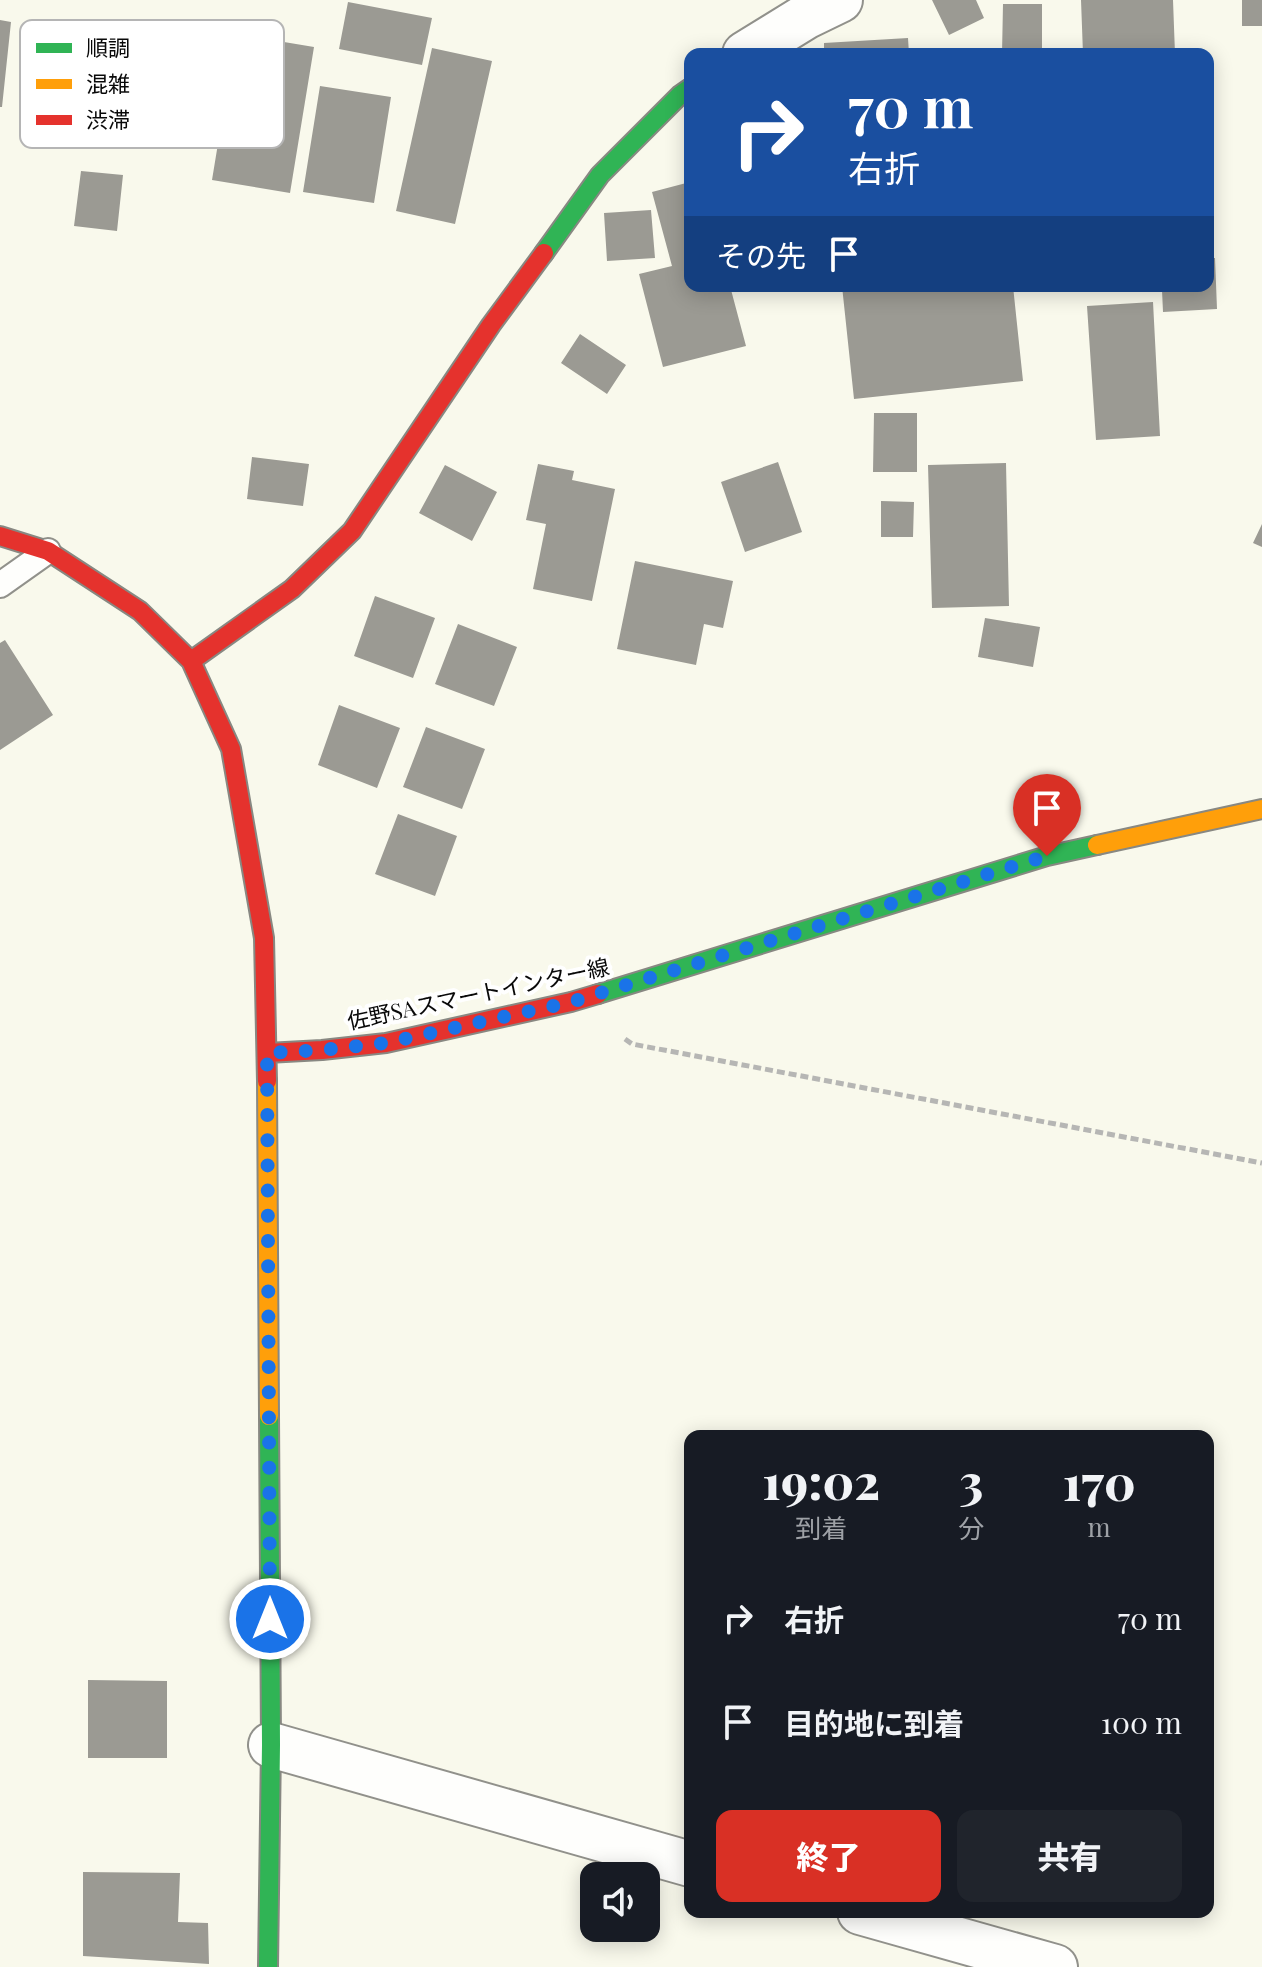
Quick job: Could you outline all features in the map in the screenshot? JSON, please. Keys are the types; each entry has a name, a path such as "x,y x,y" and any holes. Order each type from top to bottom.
{"street":[{"path":"755,48 840,0"},
{"path":"191,661 292,589 352,531 491,325 600,175 684,92"},
{"path":"0,536 48,551 140,611 191,661 231,749 264,938 271,1745 268,1967"},
{"name":"佐野SAスマートインター線","path":"267,1053 386,1043 571,1002 1047,856 1262,809"},
{"path":"271,1745 684,1862"},
{"path":"881,1918 1055,1967"}],"lane":[{"path":"0,585 48,551"}],"path":[{"path":"571,1002 632,1044 1262,1163"}],"building":[{"path":"932,0 976,0 984,18 949,35"},
{"path":"1081,0 1173,0 1175,48 1083,48"},
{"path":"1242,0 1262,0 1262,26 1242,26"},
{"path":"348,2 432,18 422,65 339,49"},
{"path":"1003,4 1042,4 1042,48 1002,48"},
{"path":"0,20 11,22 2,107 0,107"},
{"path":"908,38 909,48 824,48 824,43"},
{"path":"284,42 314,47 290,193 212,180 217,148 284,148"},
{"path":"432,48 492,61 455,224 396,211"},
{"path":"320,86 391,97 374,203 303,192"},
{"path":"81,171 123,175 117,231 74,226"},
{"path":"684,184 684,292 732,292 746,346 663,367 639,274 672,266 652,192"},
{"path":"651,210 655,258 607,261 604,213"},
{"path":"1215,258 1217,309 1163,312 1162,292 1214,292"},
{"path":"843,292 1014,292 1023,381 854,399"},
{"path":"1153,302 1160,436 1096,440 1087,306"},
{"path":"580,334 626,365 607,394 561,363"},
{"path":"874,413 917,413 917,472 873,472"},
{"path":"252,457 309,464 303,506 247,499"},
{"path":"778,462 802,532 745,552 721,482"},
{"path":"1006,463 1009,606 932,608 928,465"},
{"path":"538,464 574,471 572,480 615,489 592,601 533,589 546,524 526,520"},
{"path":"445,465 497,492 472,541 419,513"},
{"path":"881,501 914,502 913,537 881,537"},
{"path":"1262,524 1262,547 1253,543"},
{"path":"635,561 733,581 723,628 704,624 696,665 617,649"},
{"path":"375,596 435,618 413,678 354,656"},
{"path":"985,618 1040,627 1033,667 978,657"},
{"path":"458,624 517,647 494,706 435,684"},
{"path":"5,640 53,715 0,750 0,643"},
{"path":"339,705 400,728 377,788 318,765"},
{"path":"426,727 485,749 462,809 403,787"},
{"path":"398,814 457,836 435,896 375,874"},
{"path":"88,1680 167,1681 167,1758 88,1758"},
{"path":"83,1872 180,1873 178,1922 208,1923 209,1964 83,1956"}],"traffic: fast":[{"path":"544,253 600,175 684,92"},
{"path":"598,994 1047,856 1097,845"},
{"path":"268,1967 271,1745 269,1416"}],"traffic: slow":[{"path":"1097,845 1262,809"},
{"path":"267,1081 269,1416"}],"traffic: jam":[{"path":"191,661 292,589 352,531 491,325 544,253"},
{"path":"0,536 48,551 140,611 191,661 231,749 264,938 267,1081"},
{"path":"267,1053 386,1043 598,994"}],"route":[{"path":"270,1619 267,1053 386,1043 571,1002 1047,856"}]}
